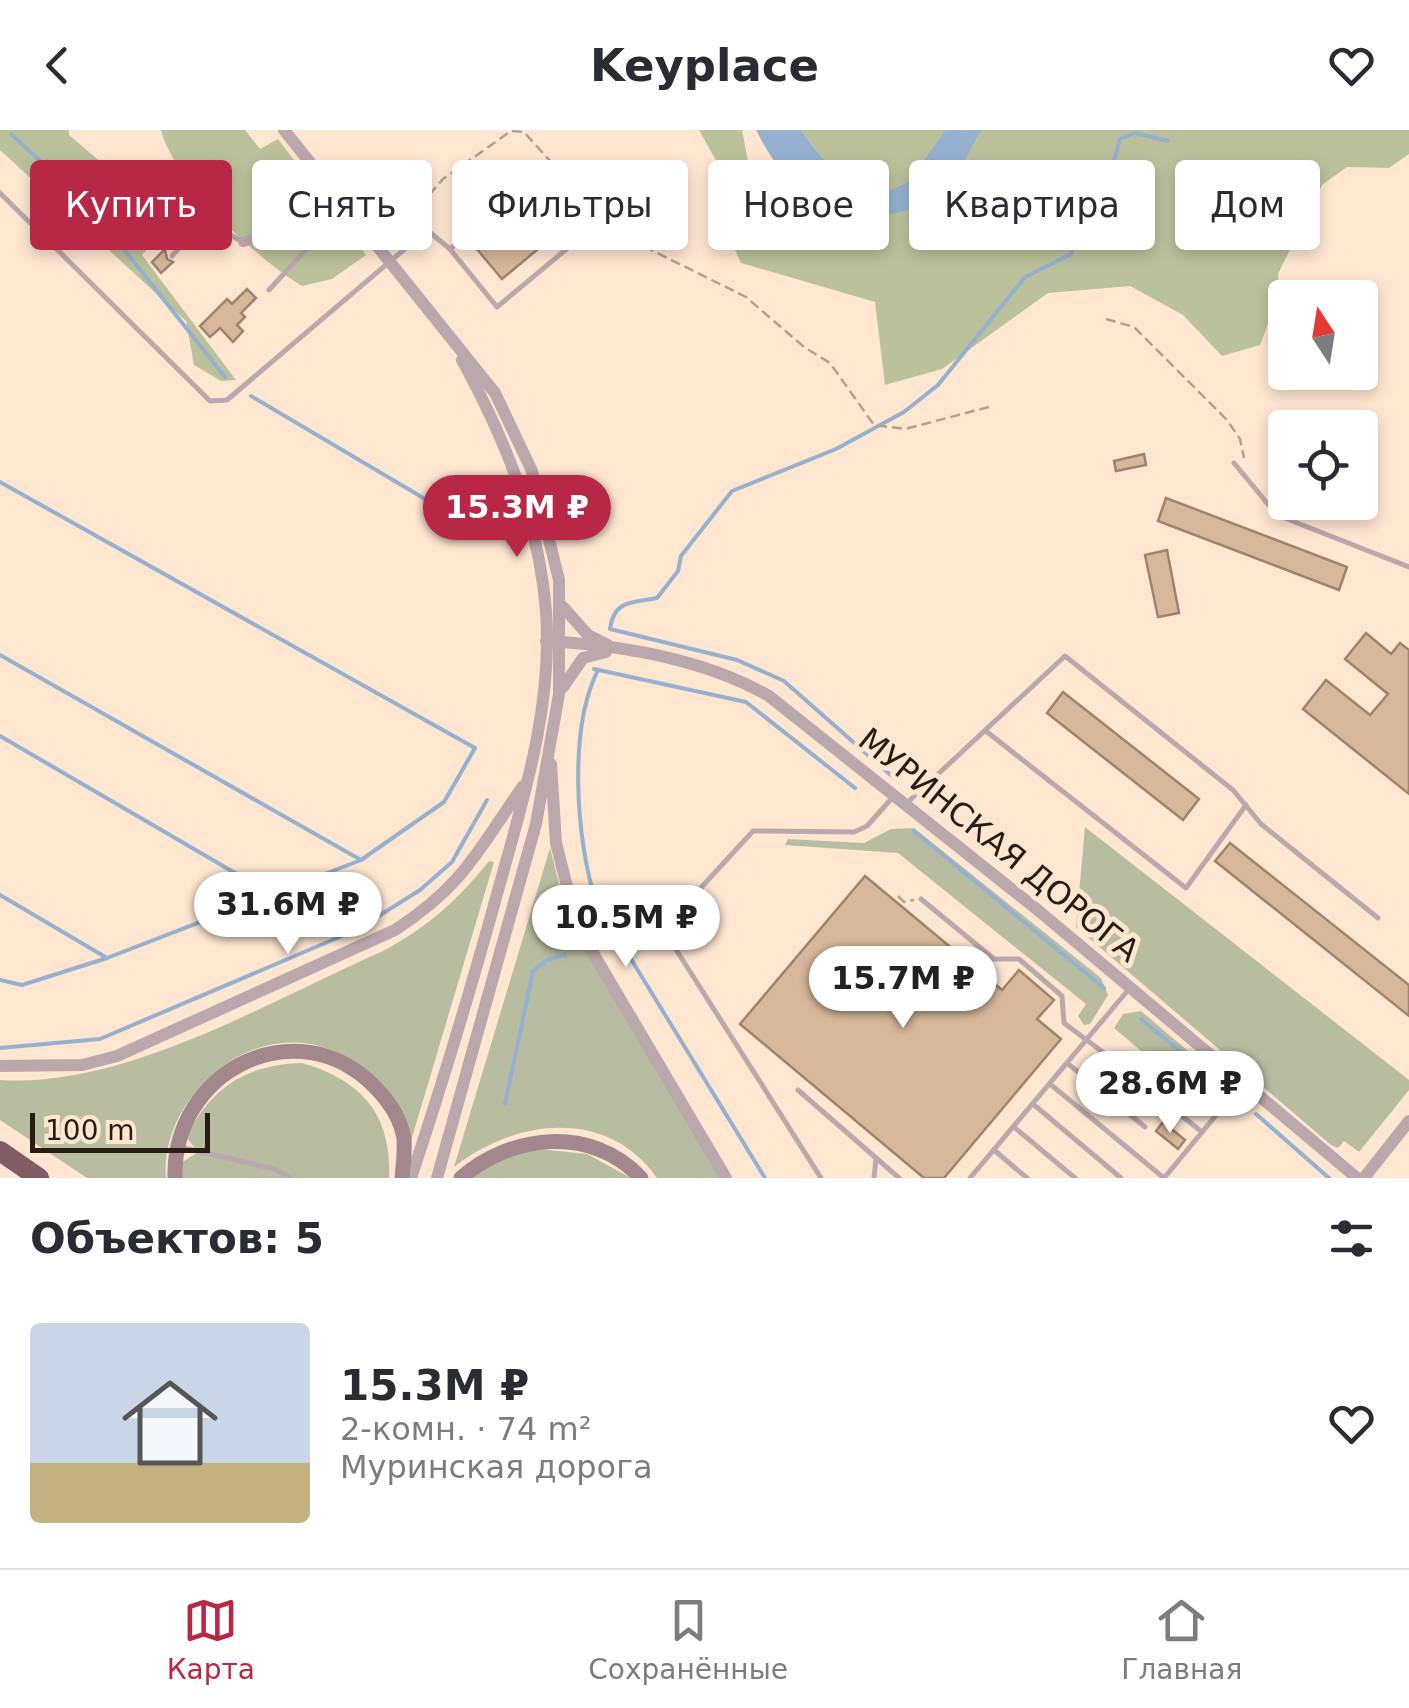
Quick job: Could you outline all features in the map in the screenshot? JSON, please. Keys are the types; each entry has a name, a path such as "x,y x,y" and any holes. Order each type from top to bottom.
{"highway":[{"path":"0,1151 40,1178"}],"main road":[{"path":"175,1178 177,1147 197,1102 220,1077 242,1063 273,1052 306,1050 332,1056 357,1070 390,1106 404,1140 402,1178"},
{"path":"461,1178 500,1152 547,1140 606,1154 641,1178"}],"street":[{"path":"284,130 307,160"},
{"path":"243,242 252,239"},
{"path":"377,250 495,393 520,441 548,525 561,605 559,694 536,824 437,1178"},
{"path":"411,1178 453,1054 530,775 546,641 543,584 528,514 488,408 454,346"},
{"path":"561,605 588,635 618,650"},
{"name":"МУРИНСКАЯ ДОРОГА","path":"546,641 618,650 735,677 769,696 1360,1178"},
{"path":"559,694 583,658 618,650"},
{"path":"550,754 556,843 577,926 726,1178"},
{"path":"0,1066 82,1065 117,1056 396,930 432,906 456,883 493,837 530,775"},
{"path":"1360,1178 1409,1121"}],"lane":[{"path":"0,193 210,401 227,400 382,257 427,230 450,249 497,307 568,247 520,190 450,249"},
{"path":"232,236 243,242"},
{"path":"172,256 178,250"},
{"path":"270,290 306,250"},
{"path":"1234,464 1277,516 1409,567"},
{"path":"822,1178 663,929 753,831 854,832 868,826 987,732 1065,656 1233,790 1261,824 1378,918"},
{"path":"987,732 1186,888 1246,805"},
{"path":"921,899 994,959 1020,959 1062,996 1064,1023 1112,1059"},
{"path":"975,1176 1131,988"},
{"path":"1067,1063 1092,1084"},
{"path":"1122,1068 1202,1132"},
{"path":"1050,1084 1164,1178 1243,1083"},
{"path":"1122,1108 1142,1084"},
{"path":"798,1090 898,1178"},
{"path":"1100,1090 1145,1126"},
{"path":"1032,1104 1121,1178"},
{"path":"1014,1126 1075,1178"},
{"path":"177,1147 275,1169 290,1178"},
{"path":"994,1150 1027,1178"},
{"path":"874,1178 876,1158"}],"path":[{"path":"382,257 443,179 511,131 530,130"},
{"path":"524,132 613,232 746,297 804,347 830,363 874,425 905,429 989,406"},
{"path":"1106,319 1134,327 1227,420 1244,451 1243,475"},
{"path":"898,896 904,902"}],"green space":[{"path":"0,130 69,130 69,135 98,160 30,160 30,178 0,150"},
{"path":"161,130 245,130 260,149 278,139 294,160 252,160 252,248 232,229 232,160 174,160"},
{"path":"699,130 742,130 748,160 716,160"},
{"path":"801,130 945,130 924,160 909,160 909,181 889,192 889,160 825,160"},
{"path":"982,130 1409,130 1409,154 1389,168 1347,167 1320,189 1320,160 1175,160 1175,250 1290,250 1278,280 1268,280 1268,324 1260,345 1222,356 1183,315 1130,286 1048,293 942,369 885,385 875,302 741,263 735,250 889,250 889,205 909,198 909,250 1155,250 1155,160 964,160"},
{"path":"109,250 146,250 142,255 236,380 221,381 194,365 186,321"},
{"path":"254,250 362,250 366,255 332,279 302,286"},
{"path":"1085,827 1409,1080 1409,1090 1359,1152 1344,1141 1338,1148 1331,1145 1076,927"},
{"path":"914,828 1101,978 1108,995 1090,1024 1084,1025 1078,1016 1086,1004 898,853 785,845 788,839 864,843 891,829"},
{"path":"550,848 568,919 720,1178 657,1178 636,1155 613,1140 587,1131 560,1128 504,1138 454,1167"},
{"path":"489,861 494,862 411,1141 356,1066 331,1050 301,1043 271,1045 242,1055 216,1071 194,1093 178,1119 168,1148 166,1178 87,1178 0,1120 0,1080 48,1079 97,1070 146,1056 245,1016 399,942 441,912"},
{"path":"1141,1011 1221,1079 1223,1092 1214,1104 1200,1101 1114,1028 1123,1014"},
{"path":"302,1063 341,1079 369,1103 385,1136 389,1178 181,1178 181,1163 198,1152 186,1137 219,1092 263,1068"},
{"path":"530,1148 587,1154 631,1178 473,1178 486,1167"}],"water":[{"path":"756,130 801,130 825,160 774,160"},
{"path":"945,130 982,130 965,160 924,160"},
{"path":"909,181 909,209 889,214 889,191"}],"building":[{"path":"165,250 167,259 173,262 161,273 152,262"},
{"path":"478,250 537,250 502,279"},
{"path":"247,289 256,298 241,313 245,317 237,325 243,331 233,342 220,328 210,337 200,326 227,299 232,304"},
{"path":"1144,454 1146,465 1116,471 1114,461"},
{"path":"1166,498 1347,567 1339,590 1158,521"},
{"path":"1167,550 1179,613 1158,617 1145,555"},
{"path":"1366,633 1391,654 1400,643 1409,650 1409,794 1303,709 1326,680 1370,715 1388,694 1345,659"},
{"path":"1063,692 1199,799 1183,820 1047,713"},
{"path":"1230,843 1409,985 1409,1016 1215,861"},
{"path":"865,876 1002,990 1019,970 1054,1000 1037,1019 1061,1039 944,1178 924,1178 740,1024"},
{"path":"1163,1122 1185,1140 1178,1149 1156,1131"}],"waterway":[{"path":"894,778 784,681 737,660 610,629 615,613 625,604 657,598 678,571 681,556 732,491 836,449 904,412 938,385 1025,277 1071,254 1111,172 1120,139 1135,133 1168,141"},
{"path":"11,134 92,209 225,377"},
{"path":"251,396 447,512"},
{"path":"0,482 475,748 444,802 361,860 107,958 22,985 0,980"},
{"path":"0,655 361,860"},
{"path":"594,669 746,702 855,788"},
{"path":"598,670 582,722 578,785 584,848 596,902 765,1178"},
{"path":"0,736 273,895"},
{"path":"0,1048 100,1039 358,929 420,890 452,862 487,800"},
{"path":"914,831 1104,988"},
{"path":"0,895 107,958"},
{"path":"505,1104 533,971 547,960 565,955"},
{"path":"1141,1019 1213,1079"},
{"path":"1256,1114 1329,1178"}]}
